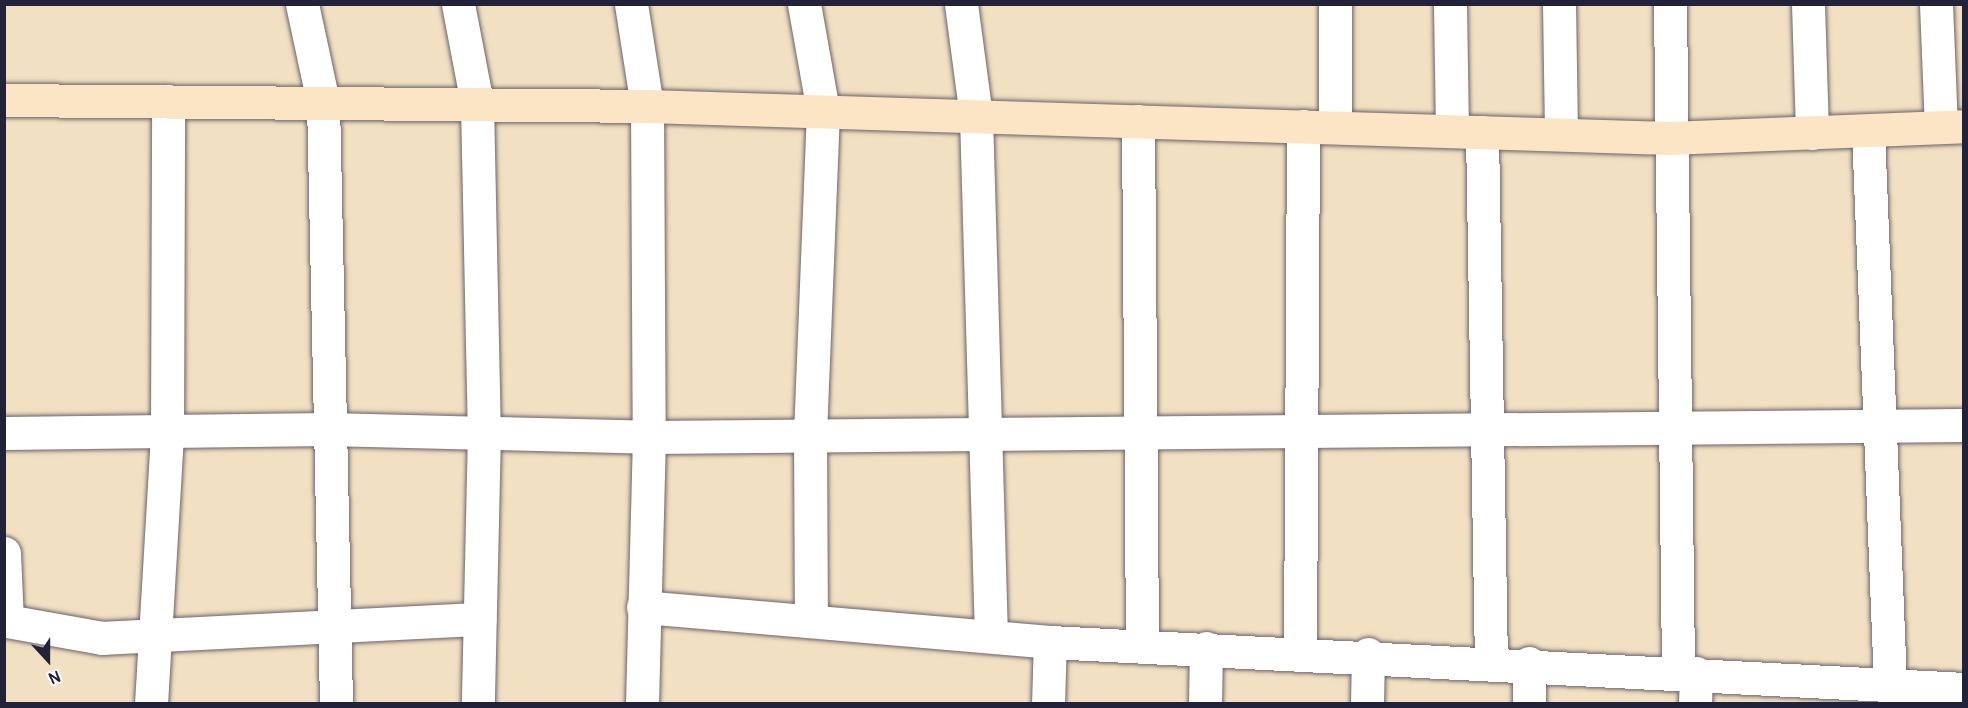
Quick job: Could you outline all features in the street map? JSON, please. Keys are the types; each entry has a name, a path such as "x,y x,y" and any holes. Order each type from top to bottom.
{"main road":[{"path":"4,100 647,106 1669,138 1952,126"}],"street":[{"path":"302,4 323,102 328,429 336,704"},
{"path":"458,4 477,104 484,432 478,704"},
{"path":"631,4 647,106 649,437 642,704"},
{"path":"804,4 823,111 810,436 811,621"},
{"path":"961,4 976,116 991,636"},
{"path":"1335,4 1335,127"},
{"path":"1450,4 1467,131 1487,432 1491,661"},
{"path":"1559,4 1561,134"},
{"path":"1670,4 1669,138 1674,431 1690,683"},
{"path":"1808,4 1812,132"},
{"path":"1936,4 1952,126"},
{"path":"151,704 167,434 168,101"},
{"path":"1138,121 1142,645"},
{"path":"1300,651 1299,433 1303,126"},
{"path":"1868,131 1890,684"},
{"path":"4,433 167,434 328,429 649,437 1674,431 1964,425"},
{"path":"4,553 7,621 102,638 480,619"},
{"path":"643,607 1050,642 1300,651 1529,663 1690,683 1855,693 1890,684 1964,689"},
{"path":"1048,704 1050,642"},
{"path":"1205,704 1206,648"},
{"path":"1367,704 1368,654"},
{"path":"1529,663 1529,704"}]}
